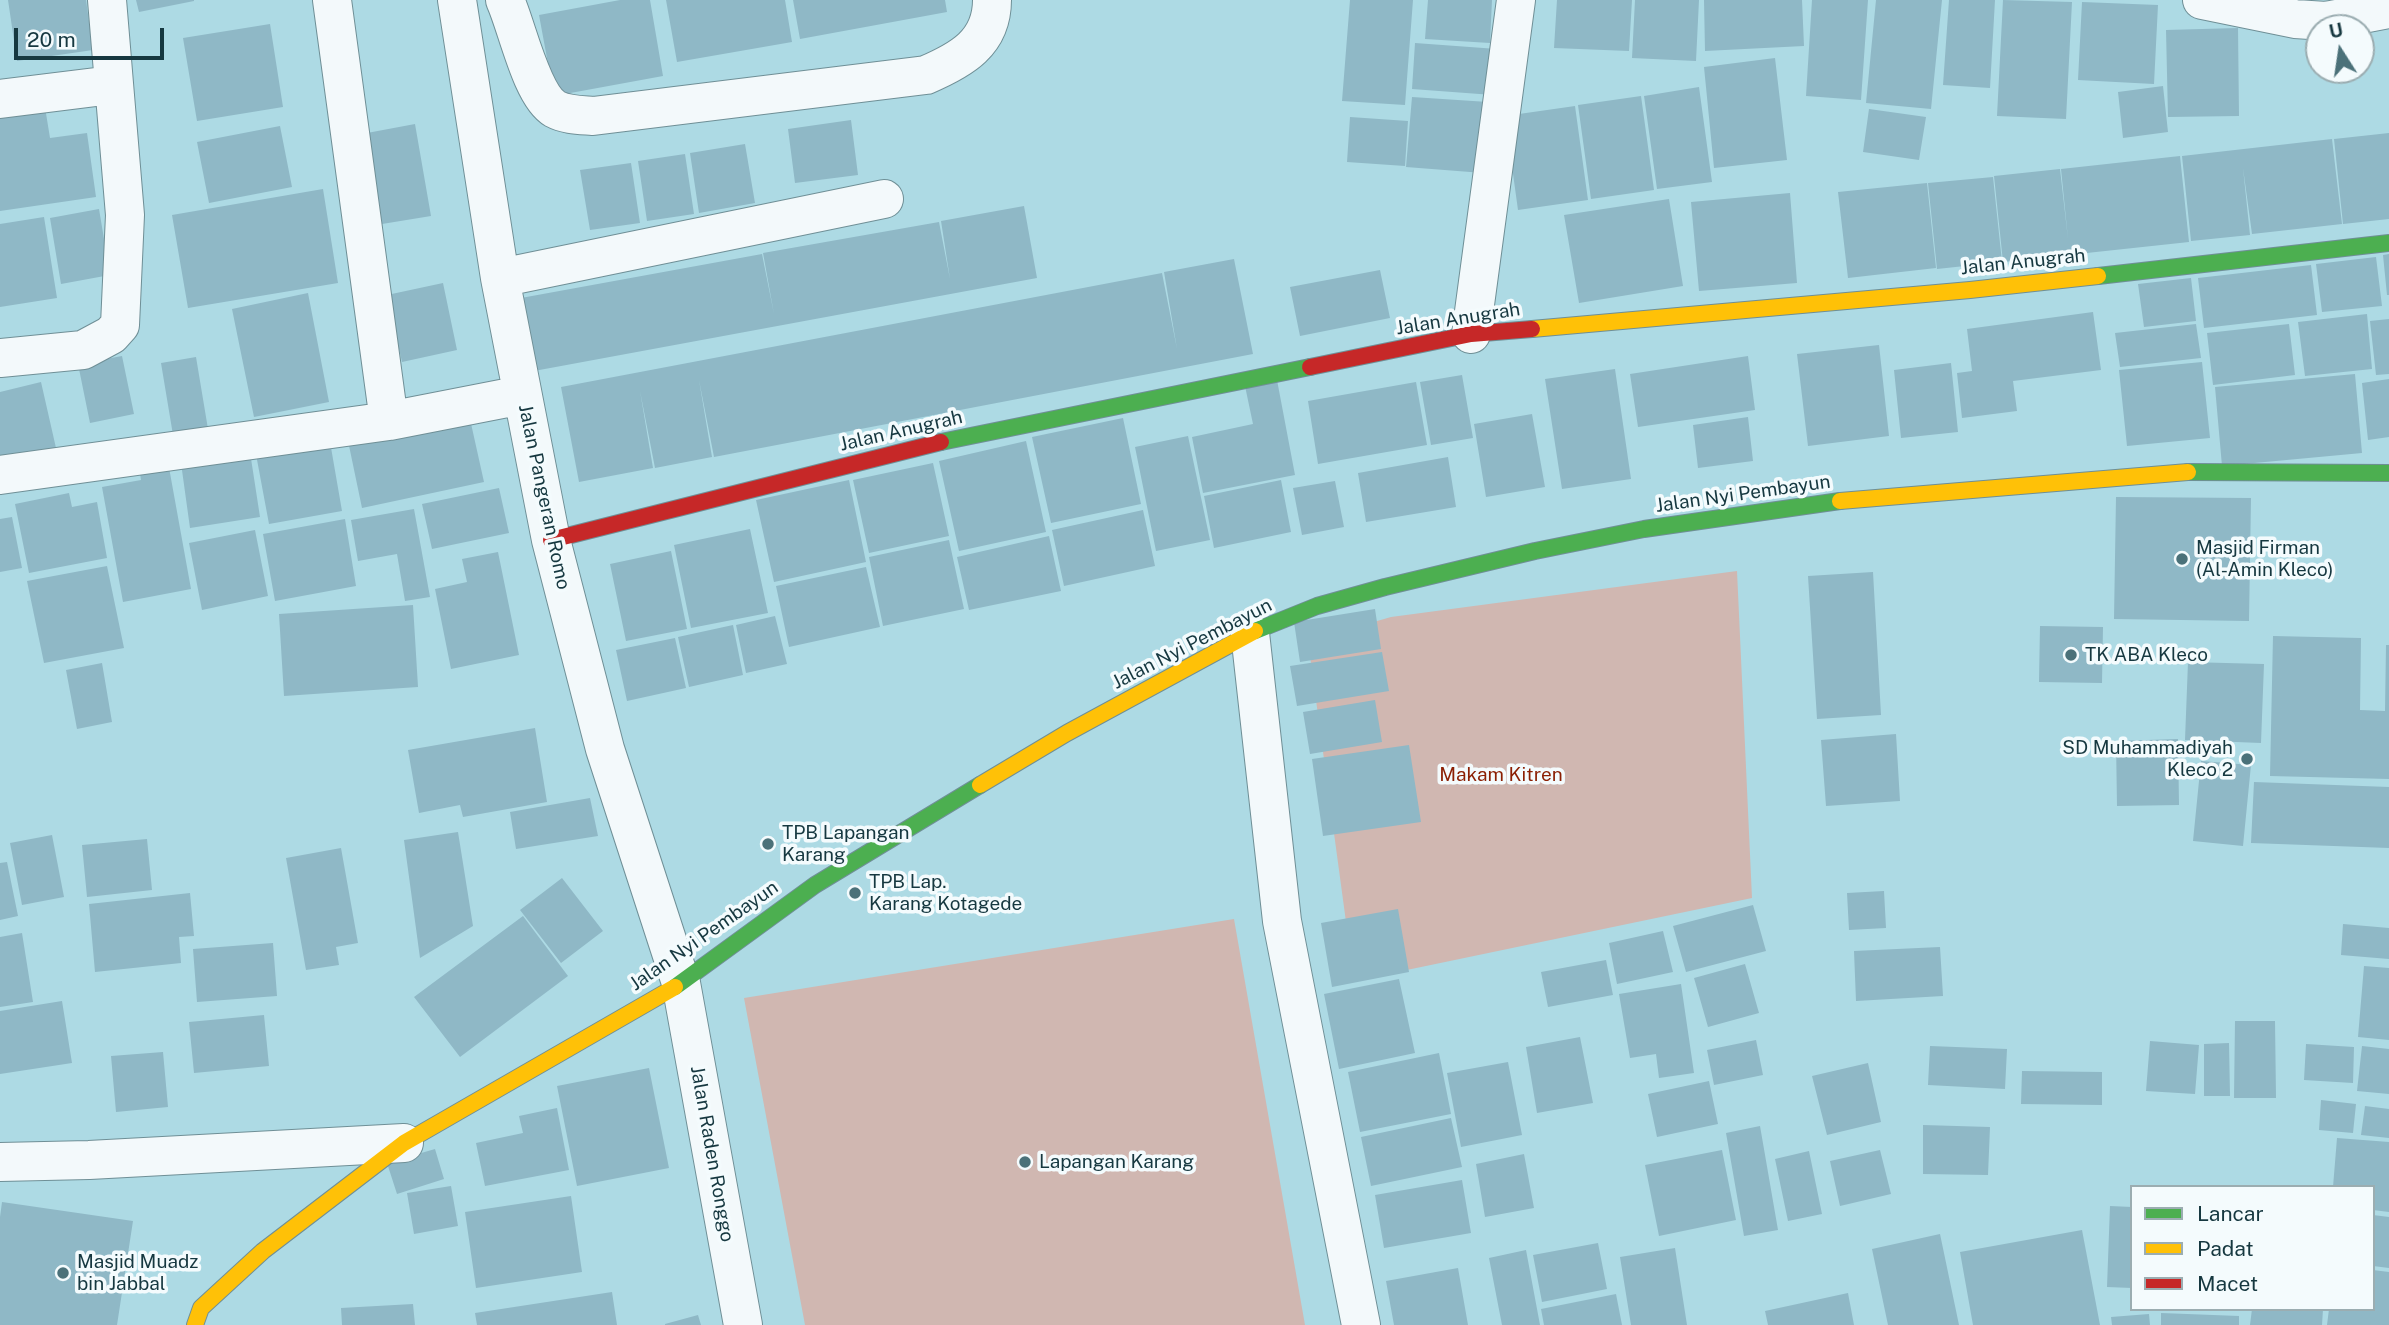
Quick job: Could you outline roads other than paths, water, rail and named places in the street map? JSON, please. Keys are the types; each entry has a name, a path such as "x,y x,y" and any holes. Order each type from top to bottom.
{"street":[{"path":"0,358 83,350 111,335 120,325 125,215 112,85 107,0"},
{"path":"332,0 389,421"},
{"name":"Jalan Pangeran Romo","path":"457,0 500,278 551,540 605,749 681,983"},
{"path":"505,0 544,99 556,109 593,116 926,75 957,61 983,36 992,15 992,0"},
{"path":"1471,334 1516,0"},
{"path":"2202,0 2295,19 2326,21 2389,9"},
{"path":"0,99 112,85"},
{"path":"500,278 884,199"},
{"name":"Jalan Anugrah","path":"551,540 929,444 1471,334 1970,290 2389,243"},
{"path":"0,475 66,468 389,421 522,395"},
{"name":"Jalan Nyi Pembayun","path":"195,1325 201,1308 263,1251 404,1143 681,983 815,885 1066,733 1251,633 1328,603 1535,551 1644,529 1832,502 2186,472 2389,473"},
{"path":"1251,633 1282,921 1361,1325"},
{"name":"Jalan Raden Ronggo","path":"681,983 743,1325"},
{"path":"0,1162 89,1160 404,1143"}],"place":[{"name":"Masjid Firman (Al-Amin Kleco)","path":"2182,559"},
{"name":"TK ABA Kleco","path":"2071,655"},
{"name":"SD Muhammadiyah Kleco 2","path":"2247,759"},
{"name":"TPB Lapangan Karang","path":"768,844"},
{"name":"TPB Lap. Karang Kotagede","path":"855,893"},
{"name":"Lapangan Karang","path":"1025,1162"},
{"name":"Masjid Muadz bin Jabbal","path":"63,1273"}],"park label":[{"name":"Makam Kitren","path":"1501,775"}]}
